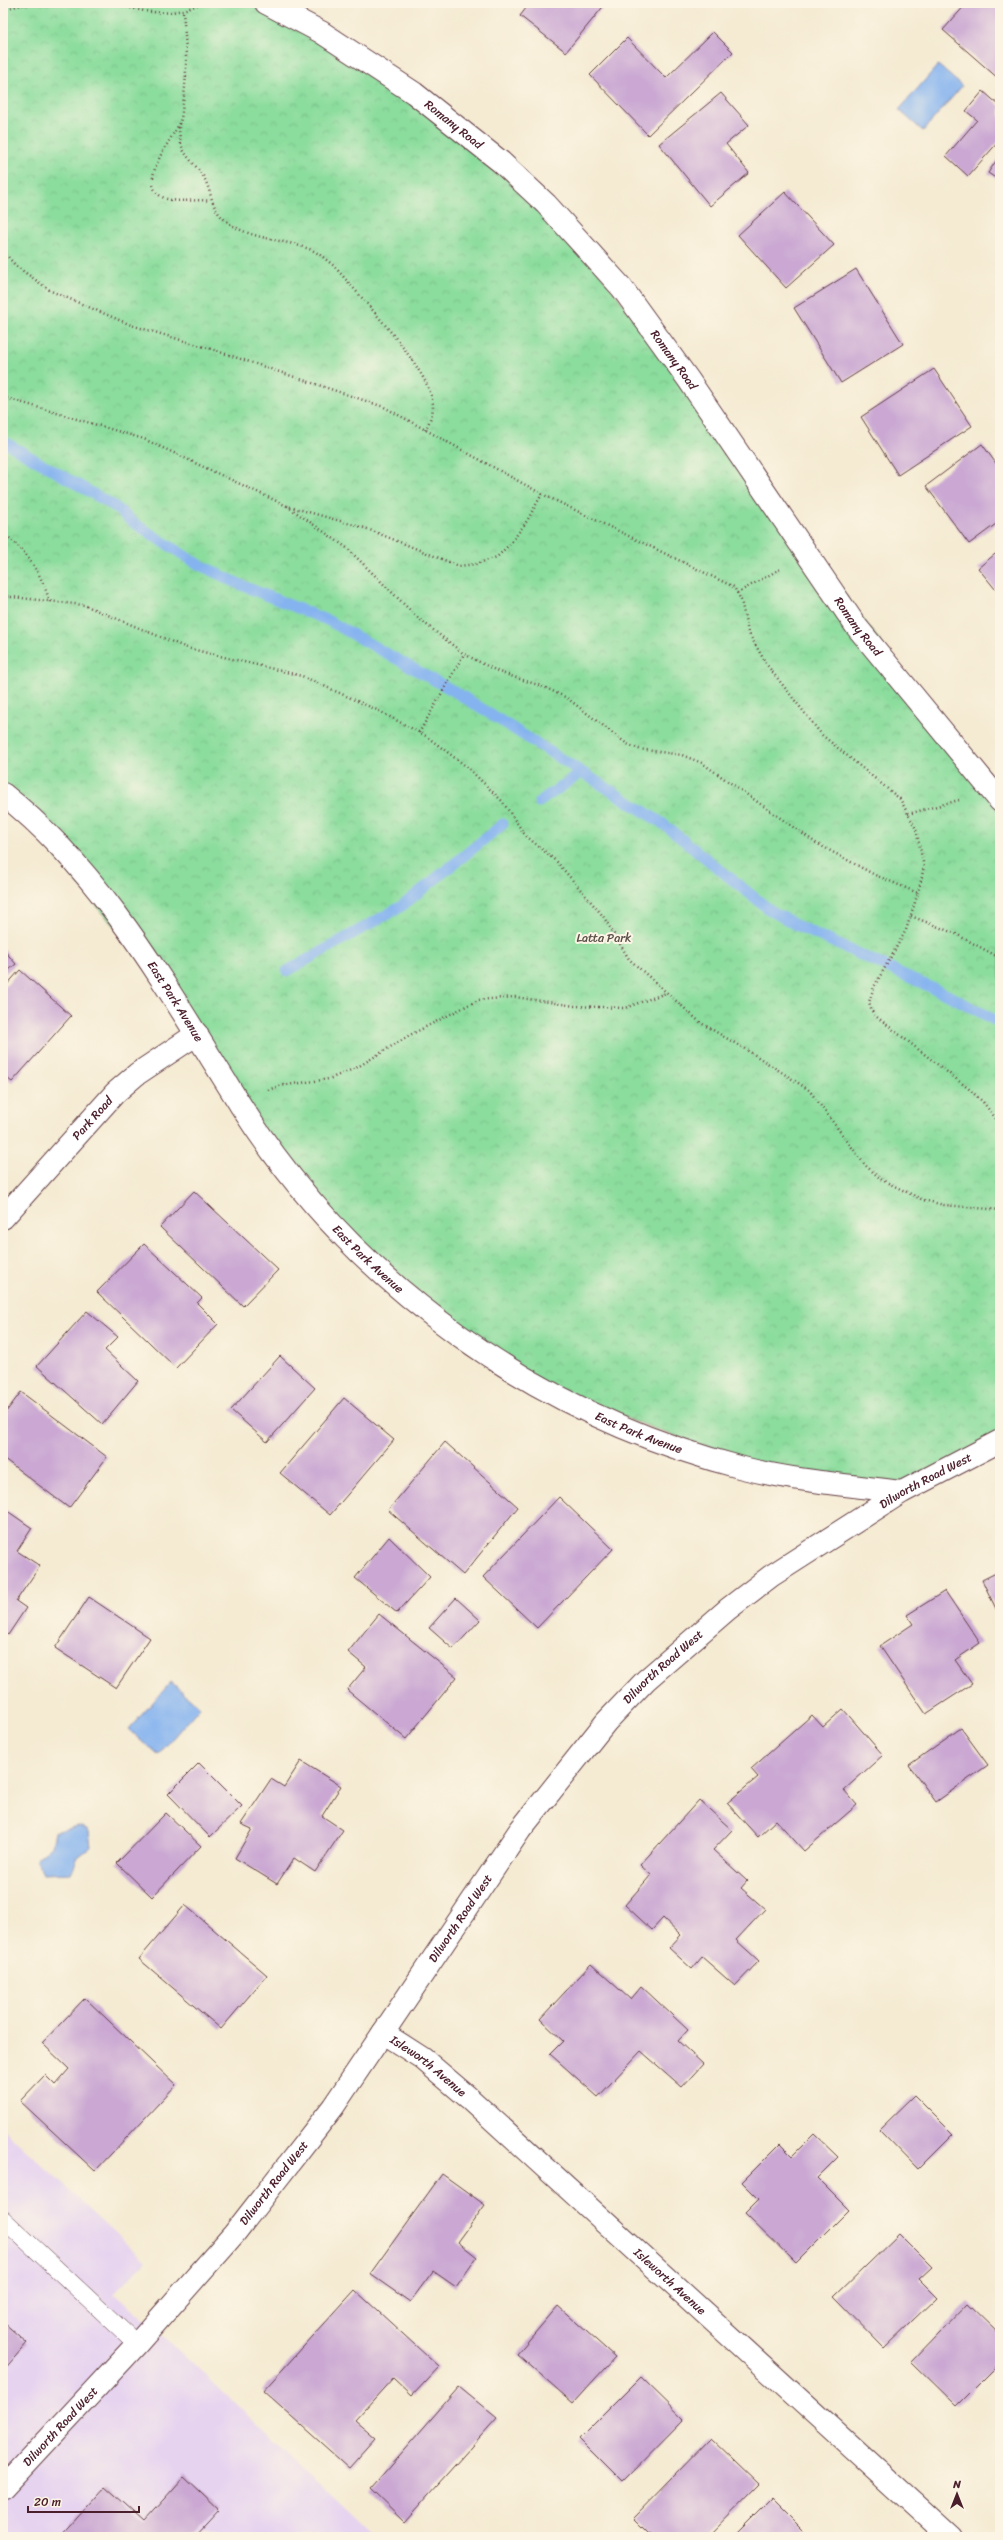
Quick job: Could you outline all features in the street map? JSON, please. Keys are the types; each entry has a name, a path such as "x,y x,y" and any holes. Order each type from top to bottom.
{"street":[{"name":"Romany Road","path":"266,3 321,32 414,93 501,162 546,204 622,288 688,379 856,626 1000,801"},
{"name":"East Park Avenue","path":"3,794 41,828 122,920 180,1005 242,1108 314,1207 379,1273 450,1330 527,1380 610,1423 654,1440 742,1468 787,1478 902,1492"},
{"name":"Park Road","path":"3,1218 115,1093 137,1074 197,1034"},
{"name":"Dilworth Road West","path":"3,2488 137,2344 234,2234 333,2107 513,1840 606,1722 646,1680 728,1609 809,1550 902,1492 1000,1441"},
{"name":"Isleworth Avenue","path":"383,2033 422,2058 469,2098 950,2537"}],"lane":[{"path":"3,2219 137,2344"}],"path":[{"path":"3,9 31,3"},
{"path":"111,3 153,14 183,12 202,3"},
{"path":"183,12 188,74 180,123 184,153 203,177 210,201 224,220 240,230 260,237 303,246 318,253 334,266 411,359 424,380 432,397 433,410 425,431"},
{"path":"180,123 161,154 154,175 153,187 158,195 172,201 199,199 210,201"},
{"path":"3,251 16,266 51,291 124,322 211,348 376,405 542,494 654,550 734,587 741,600 748,632 767,665 822,735 900,799 916,829 924,867 918,893 906,930 874,987 869,1002 873,1014 969,1089 983,1102 1000,1124"},
{"path":"3,398 144,439 287,506 365,528 459,566 476,564 497,557 510,544 527,521 542,494"},
{"path":"287,506 347,548 418,618 464,654 499,672 544,687 567,698 627,744 639,749 682,755 702,763 816,843 875,875 918,893"},
{"path":"3,533 19,545 29,558 39,574 50,602"},
{"path":"737,593 783,567"},
{"path":"3,596 84,605 187,648 302,676 419,732 467,767 502,801 525,835 557,862 603,916 629,959 701,1023 756,1055 809,1090 865,1165 882,1180 924,1200 944,1205 1000,1210"},
{"path":"419,732 464,654"},
{"path":"908,814 962,799"},
{"path":"911,916 956,934 1000,958"},
{"path":"262,1092 279,1086 329,1079 356,1068 410,1036 478,1000 515,996 575,1006 625,1008 666,993"}],"shaded area":[{"path":"3,2129 146,2261 114,2294 182,2353 375,2537 3,2537"}],"green space":[{"name":"Latta Park","path":"3,3 261,3 414,93 546,204 743,459 1000,801 1000,1441 902,1492 787,1478 527,1381 314,1207 180,1005 3,794"}],"water":[{"path":"938,65 962,86 923,131 899,110"},
{"path":"171,1682 200,1707 158,1755 129,1729"},
{"path":"77,1826 84,1827 89,1831 91,1847 78,1857 71,1873 43,1874 36,1859 52,1846 55,1832"}],"building":[{"path":"530,3 606,3 566,52 520,16"},
{"path":"967,3 1000,3 1000,80 943,30"},
{"path":"713,32 733,52 648,135 590,75 627,38 666,78"},
{"path":"983,91 1000,106 1000,140 968,176 946,156 977,120 966,111"},
{"path":"721,93 749,125 726,144 749,173 710,206 659,144"},
{"path":"1000,155 1000,181 988,173"},
{"path":"785,192 834,245 786,288 738,235"},
{"path":"856,269 903,344 841,383 794,308"},
{"path":"934,369 972,426 898,475 861,417"},
{"path":"982,444 1000,469 1000,521 969,544 926,486"},
{"path":"1000,550 1000,595 978,568"},
{"path":"3,949 16,964 3,975"},
{"path":"20,970 71,1016 12,1082 3,1075 3,989"},
{"path":"194,1191 278,1270 243,1306 160,1227"},
{"path":"144,1244 202,1298 197,1303 218,1324 176,1368 97,1292"},
{"path":"87,1311 118,1337 105,1350 138,1381 102,1424 37,1366"},
{"path":"280,1356 315,1388 267,1442 231,1410"},
{"path":"21,1392 107,1457 69,1508 3,1458 3,1416"},
{"path":"344,1398 394,1440 330,1515 280,1473"},
{"path":"445,1442 518,1507 463,1575 388,1510"},
{"path":"559,1497 613,1549 537,1628 483,1577"},
{"path":"3,1508 32,1528 17,1551 40,1566 16,1601 26,1608 8,1635 3,1631"},
{"path":"389,1537 430,1577 397,1613 355,1578"},
{"path":"1000,1571 1000,1617 982,1580"},
{"path":"945,1591 980,1643 955,1660 972,1684 926,1714 880,1646 913,1624 907,1615"},
{"path":"89,1597 150,1638 116,1688 55,1648"},
{"path":"456,1598 480,1620 453,1649 429,1628"},
{"path":"379,1614 457,1677 406,1739 347,1690 366,1667 348,1652"},
{"path":"843,1709 883,1755 844,1790 857,1805 804,1851 776,1820 758,1837 727,1803 758,1777 751,1769 812,1715 823,1727"},
{"path":"961,1728 988,1765 936,1802 909,1765"},
{"path":"301,1761 341,1786 322,1816 343,1830 315,1872 294,1858 277,1884 235,1858 252,1829 241,1824 271,1779 284,1787"},
{"path":"199,1763 242,1806 210,1837 168,1794"},
{"path":"699,1800 732,1830 713,1850 747,1881 741,1888 765,1909 736,1940 759,1961 735,1986 702,1957 692,1969 669,1948 681,1935 663,1918 652,1930 625,1905 651,1875 640,1865"},
{"path":"166,1813 201,1846 152,1897 117,1863"},
{"path":"185,1905 267,1975 221,2029 139,1959"},
{"path":"591,1964 630,1999 641,1986 688,2030 678,2041 703,2064 682,2087 641,2051 598,2097 550,2054 563,2041 540,2019"},
{"path":"85,1998 176,2085 95,2171 20,2101 45,2075 55,2085 69,2069 42,2043"},
{"path":"914,2095 953,2134 918,2169 879,2129"},
{"path":"814,2134 838,2157 817,2178 849,2210 796,2263 745,2213 759,2199 742,2182 780,2144 792,2156"},
{"path":"442,2174 485,2205 458,2242 477,2257 456,2287 433,2271 410,2302 370,2274"},
{"path":"899,2234 932,2267 919,2279 937,2297 884,2348 834,2297"},
{"path":"355,2290 439,2367 412,2396 393,2378 355,2420 376,2438 349,2468 263,2391"},
{"path":"968,2303 1000,2334 1000,2362 956,2406 911,2362"},
{"path":"558,2306 615,2357 573,2403 517,2354"},
{"path":"3,2322 27,2343 3,2371"},
{"path":"641,2377 684,2419 622,2482 579,2439"},
{"path":"459,2387 497,2418 404,2522 370,2489"},
{"path":"711,2438 759,2484 707,2537 652,2537 633,2518"},
{"path":"184,2477 219,2510 194,2537 59,2537 105,2486 144,2521"},
{"path":"771,2498 810,2537 732,2537"}],"waterway":[{"path":"3,441 114,506 134,523 196,563 241,585 329,621 457,693 662,823 770,910 798,926 954,998 1000,1023"},
{"path":"539,802 581,773"},
{"path":"287,971 402,906 503,824"}]}
